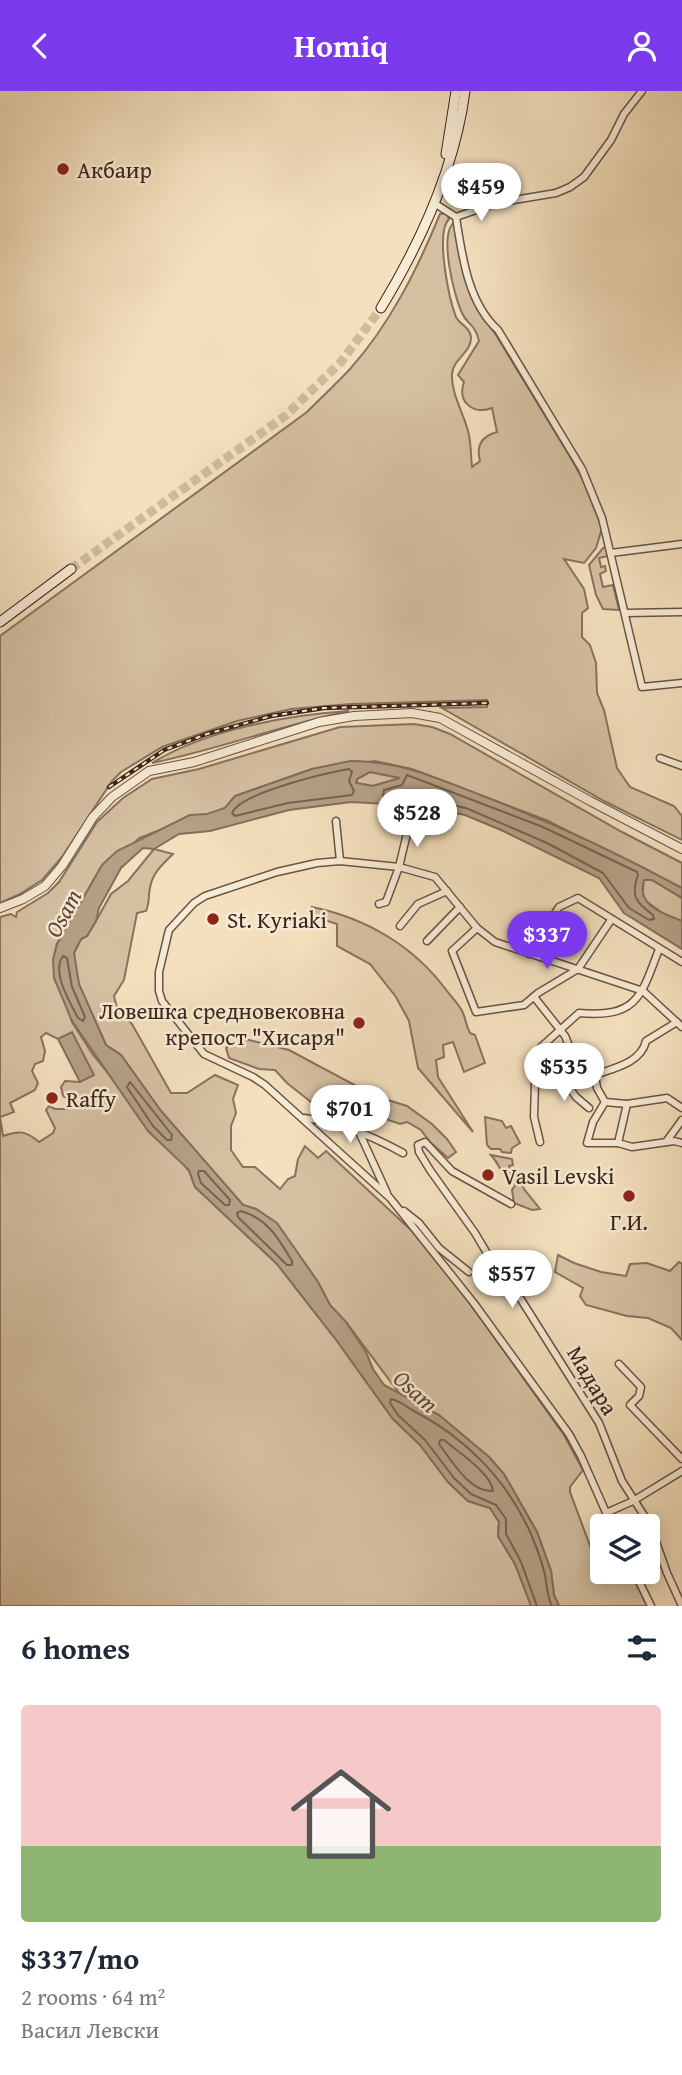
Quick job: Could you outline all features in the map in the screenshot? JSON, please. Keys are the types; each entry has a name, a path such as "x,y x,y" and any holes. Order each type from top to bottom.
{"main road":[{"path":"440,183 456,91"},
{"path":"382,309 414,251 434,203 457,135 465,91"},
{"path":"0,622 71,569"}],"street":[{"path":"456,217 496,202 556,193 570,187 584,177 642,91"},
{"path":"434,203 456,217 474,298 489,323 498,330 582,469 602,518 642,687 682,683"},
{"path":"611,553 682,544"},
{"path":"626,613 682,612"},
{"path":"0,908 45,886 62,866 93,817 113,797 149,771 194,762 319,722 354,716 412,713 440,718 682,849"},
{"path":"660,758 682,766"},
{"path":"335,821 340,861"},
{"path":"379,904 386,902 399,867 409,825"},
{"path":"469,1272 439,1248 419,1223 253,1077 204,1054 162,1001 158,983 169,930 194,903 216,891 302,865 340,861 399,867 435,877 477,928 495,942 643,991 680,1024 646,1041 645,1047 632,1061 595,1075"},
{"path":"400,926 418,904 447,891"},
{"path":"529,954 559,907 578,898 682,962"},
{"path":"426,941 460,907"},
{"path":"477,928 452,951 476,1011 524,1005 535,998 538,993 578,969 611,920"},
{"path":"589,1108 576,1097 541,1047 579,1013 599,1015 624,1010 643,991 659,949"},
{"path":"535,998 568,1041 579,1063 595,1075 597,1088 606,1102"},
{"path":"560,1076 579,1063"},
{"path":"540,1142 534,1117 535,1083 554,1067"},
{"path":"606,1102 627,1104 667,1098 682,1108"},
{"path":"606,1102 593,1122 587,1143 618,1143 632,1147 666,1142 682,1143"},
{"path":"618,1143 627,1104"},
{"path":"302,1118 323,1121 387,1144 403,1153"},
{"path":"666,1142 682,1120"},
{"path":"360,1134 390,1198 473,1302 569,1434 606,1513 633,1501 682,1471"},
{"name":"Мадара","path":"512,1204 461,1177 442,1163 425,1142 418,1145 426,1163 491,1260 515,1290 600,1423 622,1481 650,1525 682,1606"},
{"path":"619,1364 641,1387 639,1396 631,1405 682,1459"},
{"path":"640,1584 651,1606"}],"shaded area":[{"path":"446,213 449,219 445,226 443,251 447,282 456,317 471,337 469,347 453,369 452,382 469,435 472,467 480,461 481,442 497,432 492,408 479,410 468,405 463,395 464,382 458,375 479,341 462,313 449,265 448,238 450,228 455,222 469,291 569,455 583,480 602,528 596,548 584,563 564,559 584,589 588,608 582,613 582,637 590,645 596,663 597,693 604,710 617,768 630,787 674,806 682,816 682,840 604,801 442,708 487,707 487,700 351,704 291,709 237,721 162,747 121,772 112,781 62,857 42,880 0,903 0,636 307,412 350,369 378,334 412,276 440,214"},
{"path":"606,547 608,556 599,558 601,567 605,566 606,571 600,574 603,587 613,585 619,610 603,609 596,595 589,565"},
{"path":"349,711 152,763 173,751 247,726 300,716"},
{"path":"414,724 450,734 682,863 682,888 546,820 412,769 375,761 312,769 235,796 225,808 207,815 190,815 139,838 90,887 57,944 53,960 72,1022 93,1055 189,1171 195,1187 277,1264 393,1419 420,1445 448,1482 468,1501 490,1508 499,1522 498,1536 515,1564 532,1606 0,1606 0,1117 0,917 11,914 16,917 17,912 48,893 59,882 97,822 123,798 152,779 199,769 340,727","holes":["46,1033 58,1039 72,1033 80,1082 65,1081 61,1087 63,1096 74,1103 68,1109 49,1106 46,1110 55,1128 53,1133 39,1142 22,1133 3,1136 0,1117 14,1112 10,1103 35,1090 38,1083 32,1071 35,1064 43,1061 45,1051 41,1037"]},
{"path":"370,772 400,778 373,786 356,783 357,779"},
{"path":"154,849 173,854 153,878 146,911 137,913 124,980 114,996 117,1008 132,1024 171,1093 187,1093 215,1075 238,1085 233,1099 236,1113 231,1126 231,1150 243,1167 255,1167 280,1189 288,1179 295,1176 298,1159 305,1146 318,1158 326,1151 412,1231 468,1301 564,1435 583,1470 570,1487 570,1492 590,1546 590,1584 637,1584 647,1606 559,1606 554,1595 551,1571 537,1532 504,1474 489,1457 439,1415 399,1393 346,1322 330,1305 318,1282 277,1224 256,1209 243,1205 161,1111 121,1055 106,1045 79,985 74,953 111,894 128,881"},
{"path":"644,880 652,880 682,898 682,921 665,915 642,898"},
{"path":"312,907 351,918 387,936 420,960 458,1004 470,1033 475,1035 485,1063 464,1072 453,1042 443,1045 444,1057 436,1060 438,1077 473,1132 418,1068 409,1021 396,997 370,964 337,946 337,924 312,916"},
{"path":"241,1038 289,1050 375,1096 407,1106 432,1124 456,1152 448,1158 421,1130 407,1122 400,1124 357,1109 345,1114 318,1100 311,1102 275,1070 259,1069 229,1058 226,1048 234,1040"},
{"path":"485,1117 502,1121 506,1128 511,1126 520,1143 512,1148 511,1153 491,1149 487,1145"},
{"path":"491,1155 512,1159 513,1165 509,1166 512,1183 510,1185 497,1163"},
{"path":"517,1170 524,1189 540,1209 532,1210 514,1203 512,1190 516,1184 514,1171"},
{"path":"558,1255 601,1272 626,1276 630,1264 647,1263 670,1271 679,1262 682,1264 682,1340 671,1328 648,1318 627,1316 586,1305 580,1296 583,1288 555,1272"}],"water":[{"path":"350,761 386,764 418,772 559,827 682,888 682,898 652,880 644,880 643,889 647,902 653,907 682,921 682,949 624,913 599,878 501,830 465,815 423,806 351,802 289,810 210,831 179,834 154,849 143,848 121,868 99,908 96,921 87,936 81,939 74,953 79,984 106,1045 121,1055 161,1111 243,1205 256,1209 277,1223 318,1282 330,1305 346,1322 366,1352 384,1385 439,1415 489,1457 504,1474 537,1532 551,1571 554,1595 559,1606 531,1606 515,1564 498,1536 499,1522 490,1508 468,1501 448,1482 420,1445 393,1419 277,1264 195,1187 189,1170 148,1131 72,1021 54,978 53,960 57,944 102,865 117,851 190,815 207,814 225,808 235,796 312,769","holes":["370,772 400,778 373,786 356,783 357,779"]},
{"path":"72,1032 94,1075 80,1082 58,1039"}],"tunnel":[{"path":"71,569 285,416 341,362 381,308"}],"railway":[{"path":"109,787 164,750 207,734 271,716 324,708 487,703"}],"place":[{"name":"Акбаир","path":"63,169"},
{"name":"St. Kyriaki","path":"213,919"},
{"name":"Ловешка средновековна крепост \"Хисаря\"","path":"359,1023"},
{"name":"Raffy","path":"52,1098"},
{"name":"Vasil Levski","path":"488,1175"},
{"name":"Г.И.","path":"629,1196"}],"water label":[{"name":"Osam","path":"63,913"},
{"name":"Osam","path":"416,1391"}]}
